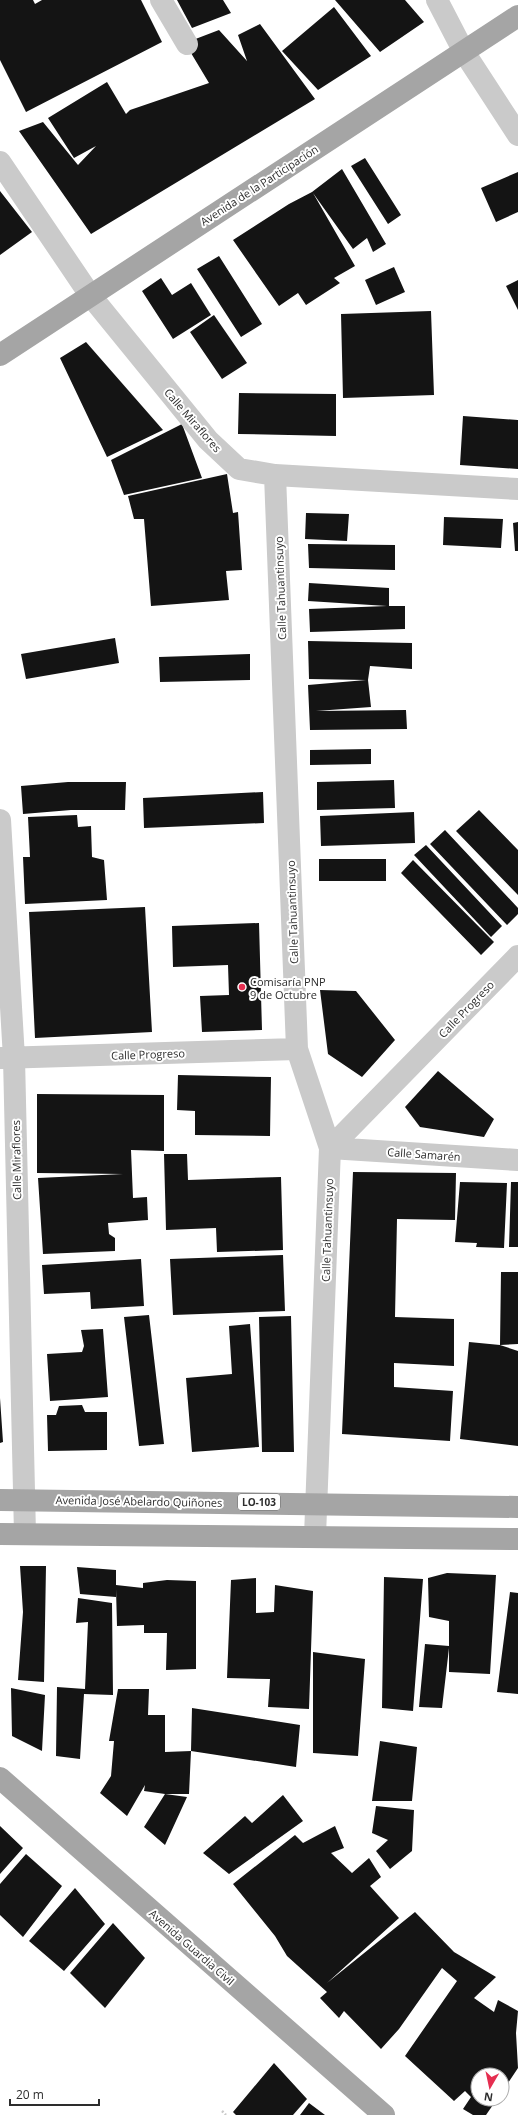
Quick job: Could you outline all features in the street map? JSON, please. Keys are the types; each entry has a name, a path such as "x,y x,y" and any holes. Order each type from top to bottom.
{"main road":[{"name":"Avenida de la Participación","path":"0,355 518,16"},
{"name":"Avenida José Abelardo Quiñones","path":"0,1500 316,1503 518,1507"},
{"path":"0,1534 518,1539"},
{"name":"Avenida Guardia Civil","path":"0,1778 384,2115"}],"street":[{"path":"161,0 187,44"},
{"path":"437,0 464,52 518,135"},
{"name":"Calle Miraflores","path":"0,162 90,295 208,440 239,469 275,475 518,489"},
{"name":"Calle Tahuantinsuyo","path":"275,475 297,1049 330,1148 315,1536"},
{"name":"Calle Miraflores","path":"0,820 7,1058 25,1534"},
{"name":"Calle Progreso","path":"330,1148 518,956"},
{"name":"Calle Progreso","path":"7,1058 297,1049"},
{"name":"Calle Samarén","path":"330,1148 518,1160"}],"path":[{"path":"222,2111 226,2115"}],"building":[{"path":"0,0 33,0 35,4 42,0 141,0 162,42 26,112 0,60"},
{"path":"177,0 223,0 231,13 192,28"},
{"path":"335,0 405,0 424,22 380,52"},
{"path":"334,7 371,56 318,90 282,51"},
{"path":"260,24 315,99 91,234 19,131 43,122 78,165 96,146 74,158 48,118 107,82 126,114 130,110 209,83 185,43 219,30 247,61 238,35"},
{"path":"365,158 401,215 388,224 351,166"},
{"path":"342,169 386,244 373,252 367,238 353,249 313,193 355,266 334,278 340,283 306,305 298,293 279,306 233,240 289,204 312,192"},
{"path":"518,172 518,212 496,222 481,188"},
{"path":"0,191 32,232 0,255"},
{"path":"219,256 262,324 241,337 197,269"},
{"path":"394,267 405,292 376,305 365,280"},
{"path":"161,278 172,295 191,283 211,315 173,339 142,291"},
{"path":"518,280 518,310 506,286"},
{"path":"431,311 434,395 343,398 341,314"},
{"path":"214,315 247,363 222,379 190,332"},
{"path":"86,342 163,430 107,457 60,358"},
{"path":"239,393 336,394 336,436 238,434"},
{"path":"463,416 518,420 518,469 460,465"},
{"path":"182,424 202,478 124,495 111,460"},
{"path":"227,474 233,513 238,512 242,570 226,571 229,600 151,606 144,519 134,519 128,496"},
{"path":"306,513 349,514 347,541 305,539"},
{"path":"444,517 503,519 501,548 443,545"},
{"path":"518,522 518,551 515,551 513,523"},
{"path":"308,544 395,545 395,570 309,568"},
{"path":"309,583 389,588 389,606 405,606 405,629 310,632 309,609 387,606 308,601"},
{"path":"115,638 119,663 26,679 21,654"},
{"path":"308,641 412,643 412,669 370,666 368,680 371,707 316,711 406,710 407,729 310,730 308,685 366,680 309,679"},
{"path":"250,654 250,680 160,682 159,657"},
{"path":"371,749 371,764 310,765 310,750"},
{"path":"394,780 395,808 317,810 317,782"},
{"path":"68,782 126,782 125,810 71,810 23,814 21,786"},
{"path":"263,792 264,823 144,828 143,798"},
{"path":"479,810 518,850 518,895 456,831"},
{"path":"414,812 415,843 321,846 320,816"},
{"path":"77,815 78,827 91,826 92,857 104,860 107,900 25,904 23,857 30,857 28,817"},
{"path":"445,830 518,908 518,914 507,925 430,844"},
{"path":"426,845 502,926 491,937 414,855"},
{"path":"319,859 386,859 386,881 319,881"},
{"path":"413,860 494,942 481,955 401,873"},
{"path":"145,907 152,1032 35,1038 29,912"},
{"path":"259,923 262,1030 202,1032 200,996 229,995 228,965 173,967 172,926"},
{"path":"320,990 356,991 395,1040 362,1077 328,1054"},
{"path":"438,1071 494,1119 484,1137 420,1127 405,1107"},
{"path":"178,1075 271,1077 270,1136 195,1135 195,1111 177,1110"},
{"path":"37,1094 164,1095 164,1151 131,1150 133,1198 147,1197 148,1220 108,1223 109,1234 115,1238 115,1251 43,1254 38,1178 123,1174 37,1173"},
{"path":"164,1154 187,1154 188,1180 281,1177 283,1250 217,1252 216,1228 166,1230"},
{"path":"353,1172 456,1173 455,1220 397,1219 395,1317 454,1319 454,1366 394,1363 394,1387 453,1391 450,1441 342,1434"},
{"path":"460,1182 507,1183 504,1248 476,1247 477,1243 455,1242"},
{"path":"511,1182 518,1182 518,1247 509,1247"},
{"path":"283,1255 285,1311 173,1315 170,1259"},
{"path":"141,1259 144,1306 91,1309 90,1292 44,1294 42,1265"},
{"path":"501,1272 518,1272 518,1344 500,1345"},
{"path":"149,1315 164,1444 139,1446 124,1317"},
{"path":"291,1316 294,1452 262,1452 259,1317"},
{"path":"250,1324 259,1447 192,1452 186,1378 232,1374 229,1326"},
{"path":"103,1329 108,1397 50,1401 47,1354 82,1352 84,1346 81,1330"},
{"path":"469,1342 500,1345 518,1351 518,1446 460,1439"},
{"path":"0,1398 3,1442 0,1443"},
{"path":"82,1405 85,1412 107,1412 107,1450 48,1451 47,1415 56,1415 59,1406"},
{"path":"20,1566 46,1566 44,1682 18,1680 23,1612"},
{"path":"77,1567 116,1570 116,1585 143,1588 143,1583 167,1580 196,1581 196,1669 166,1670 167,1633 144,1633 144,1625 117,1626 116,1589 116,1597 80,1594"},
{"path":"447,1573 496,1575 490,1674 449,1672 449,1648 442,1708 419,1707 425,1644 449,1646 449,1621 429,1617 428,1578"},
{"path":"384,1577 423,1579 413,1711 382,1708"},
{"path":"256,1578 256,1613 274,1612 275,1585 313,1591 309,1709 268,1707 270,1679 227,1678 231,1580"},
{"path":"510,1592 518,1593 518,1694 497,1692"},
{"path":"78,1598 112,1603 113,1695 84,1694 80,1759 56,1756 57,1687 85,1689 88,1622 76,1623"},
{"path":"313,1652 365,1659 358,1756 313,1753"},
{"path":"11,1688 45,1695 42,1751 12,1736"},
{"path":"118,1689 149,1689 148,1715 165,1715 165,1752 191,1751 189,1794 165,1794 144,1791 145,1785 127,1816 100,1793 111,1776 114,1741 109,1741"},
{"path":"192,1708 300,1725 296,1767 191,1751"},
{"path":"380,1741 417,1747 412,1801 372,1801"},
{"path":"165,1794 187,1797 165,1845 144,1827"},
{"path":"283,1795 303,1821 229,1874 203,1853 245,1816 252,1823"},
{"path":"376,1806 414,1810 412,1851 390,1869 376,1851 388,1840 372,1833"},
{"path":"0,1826 23,1848 0,1874"},
{"path":"335,1826 344,1848 331,1853 352,1873 369,1858 381,1877 370,1886 399,1918 327,1983 415,1912 454,1952 496,1977 474,1998 494,2012 498,2000 518,2011 516,2033 518,2068 510,2080 510,2067 470,2067 470,2096 465,2091 454,2101 405,2056 457,1981 442,1968 399,2029 381,2049 344,2011 339,2018 320,1998 327,1992 287,1956 275,1936 233,1884 295,1835 303,1843"},
{"path":"26,1854 62,1886 23,1937 0,1915 0,1884"},
{"path":"75,1888 105,1924 64,1971 29,1941"},
{"path":"113,1923 145,1958 105,2008 70,1973"},
{"path":"274,2063 307,2099 293,2115 236,2115 233,2112"},
{"path":"470,2098 470,2107 492,2107 486,2115 473,2115 463,2109"},
{"path":"309,2103 325,2115 300,2115"}],"place":[{"name":"Comisaría PNP 9 de Octubre","path":"242,987"}]}
